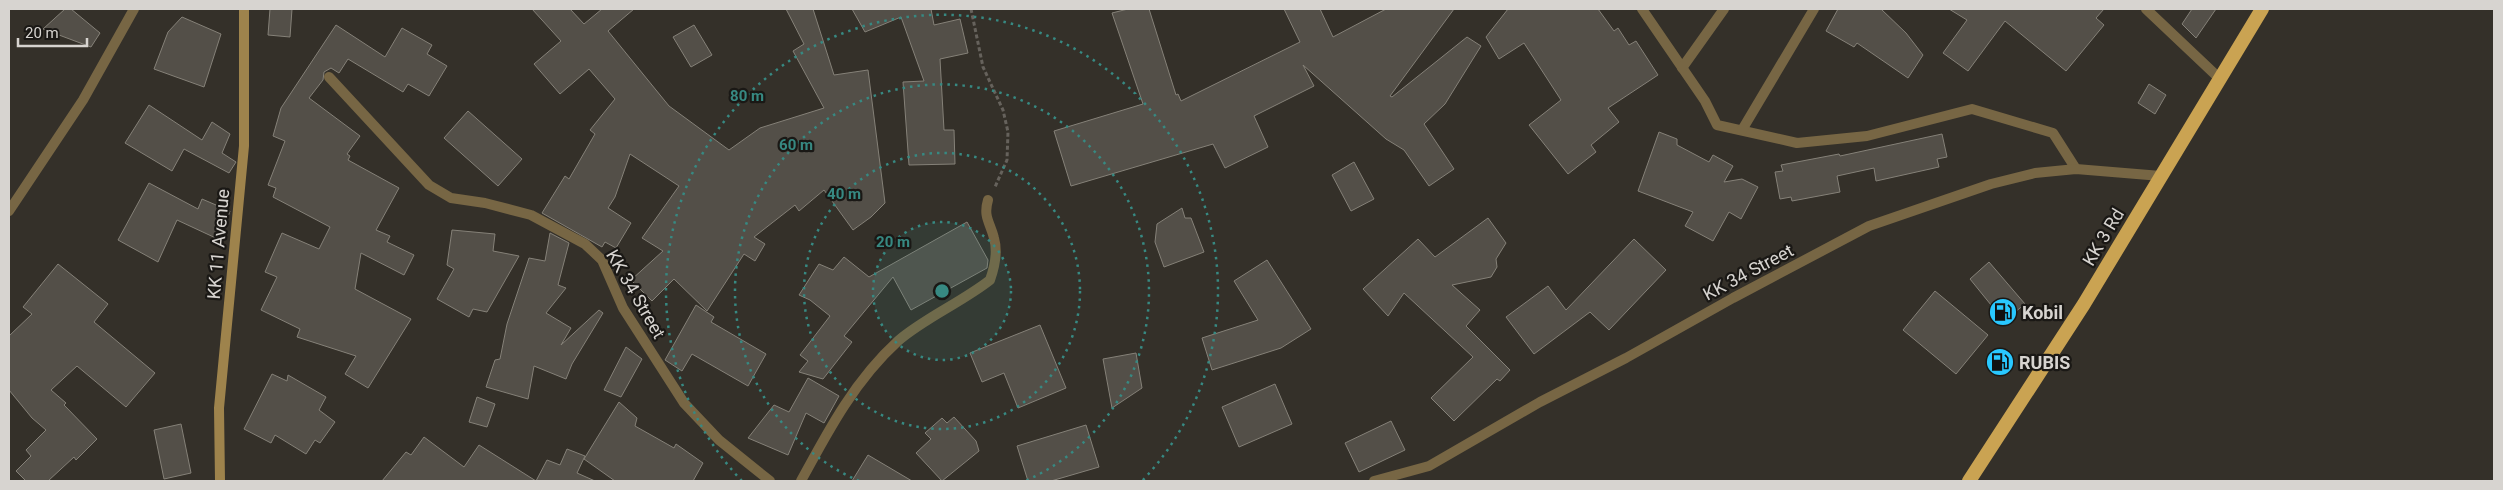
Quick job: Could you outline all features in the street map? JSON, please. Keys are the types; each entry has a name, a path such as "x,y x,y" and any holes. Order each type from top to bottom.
{"highway":[{"name":"KK 3 Rd","path":"1969,481 2084,304 2262,9"}],"main road":[{"name":"KK 11 Avenue","path":"220,481 219,408 244,146 244,9"}],"street":[{"path":"9,211 83,100 134,9"},
{"path":"1642,9 1705,101 1717,125 1798,143 1867,136 1972,109 2052,133 2076,169"},
{"path":"1682,68 1724,9"},
{"path":"1742,130 1814,9"},
{"path":"2146,9 2220,79"},
{"name":"KK 34 Street","path":"329,77 429,185 438,192 451,198 485,203 531,215 584,244 602,260 623,308 684,403 719,440 770,481"},
{"name":"KK 34 Street","path":"1374,481 1429,466 1540,402 1626,358 1733,298 1869,226 1991,184 2035,173 2076,169 2162,176"},
{"path":"801,481 849,397 872,368 900,340 990,280 996,264 994,238 985,218 988,200"}],"path":[{"path":"970,9 984,67 1003,110 1008,132 1007,160 988,200"}],"building":[{"path":"65,9 71,9 100,33 91,47 43,29"},
{"path":"270,9 292,9 290,37 268,35"},
{"path":"532,9 570,9 584,24 602,9 634,9 608,31 669,106 729,150 760,128 824,108 793,51 804,44 786,9 813,9 834,75 868,70 885,203 871,217 853,230 824,190 799,211 795,205 754,237 765,244 755,261 744,254 707,311 674,279 652,301 631,280 663,251 642,238 679,186 630,154 615,197 608,208 631,223 616,248 605,242 602,247 542,213 565,176 569,179 595,134 590,130 615,99 589,69 560,94 534,64 561,41"},
{"path":"852,9 931,9 934,25 960,19 968,53 940,59 944,130 954,130 955,164 909,165 903,82 924,81 901,17 865,32"},
{"path":"1128,9 1149,9 1176,95 1178,94 1181,101 1300,42 1284,9 1320,9 1333,37 1386,9 1454,9 1390,96 1392,97 1467,37 1481,46 1445,104 1424,124 1454,169 1429,186 1404,150 1386,139 1303,65 1314,86 1254,116 1268,147 1225,168 1213,144 1071,186 1054,131 1143,104 1112,13"},
{"path":"1508,9 1598,9 1614,31 1618,28 1629,45 1636,41 1658,75 1608,108 1619,122 1591,145 1596,152 1568,174 1529,125 1561,100 1524,43 1499,59 1486,37"},
{"path":"1838,9 1881,9 1906,33 1923,55 1908,78 1857,43 1854,47 1826,31"},
{"path":"1949,9 2104,9 2096,18 2104,25 2066,71 2005,21 1968,71 1943,53 1967,20"},
{"path":"2192,9 2216,9 2196,38 2182,24"},
{"path":"182,17 221,34 204,87 154,69 168,32"},
{"path":"336,25 385,57 402,28 432,45 427,54 447,66 429,96 408,84 403,92 348,59 339,73 331,68 324,72 323,80 309,98 360,136 347,154 350,156 348,160 399,188 376,230 390,236 387,242 414,255 404,275 361,253 355,289 411,319 368,388 345,374 356,356 297,337 300,329 261,310 277,277 265,272 282,233 319,249 330,227 273,197 276,188 268,185 285,141 273,136 281,108"},
{"path":"694,25 712,55 691,67 673,37"},
{"path":"2149,84 2166,95 2155,114 2138,103"},
{"path":"149,105 202,140 212,122 230,134 222,153 236,162 229,173 184,149 172,171 125,143"},
{"path":"468,111 522,159 498,186 444,138"},
{"path":"1659,132 1677,139 1677,145 1709,162 1713,155 1733,166 1724,182 1742,179 1758,187 1741,219 1729,212 1713,241 1685,226 1693,212 1638,191"},
{"path":"1942,134 1947,157 1937,159 1939,167 1876,181 1874,168 1837,176 1840,192 1792,201 1791,197 1780,199 1775,172 1783,171 1781,165 1839,154 1840,156"},
{"path":"1354,162 1374,199 1351,211 1332,175"},
{"path":"149,183 198,209 202,199 230,211 220,240 177,220 158,262 118,240"},
{"path":"1182,208 1185,218 1191,218 1204,252 1164,267 1155,242 1157,224"},
{"path":"1488,218 1506,243 1496,259 1497,267 1491,277 1452,285 1480,310 1466,326 1510,370 1500,381 1497,379 1454,421 1431,398 1473,357 1404,293 1388,316 1363,289 1418,239 1435,257"},
{"path":"967,222 988,260 987,268 911,310 893,277 844,336 852,342 823,379 799,372 808,361 800,355 830,316 810,300 799,295 819,264 833,270 844,257 869,277"},
{"path":"452,230 495,234 493,251 519,256 487,312 473,309 469,317 437,299 454,269 447,265"},
{"path":"550,233 569,243 558,285 566,288 546,313 571,328 561,345 599,310 603,313 572,364 566,379 534,366 528,399 486,387 495,360 500,359 507,324 529,258 545,261"},
{"path":"1634,239 1666,270 1609,330 1590,312 1534,354 1506,317 1548,286 1566,310"},
{"path":"1267,260 1311,329 1281,348 1212,370 1202,338 1258,320 1234,281"},
{"path":"1989,262 2025,304 2004,321 1970,279"},
{"path":"58,264 108,304 94,322 155,373 126,407 77,366 51,390 66,403 64,405 97,439 76,460 74,457 48,481 26,481 16,471 31,456 26,450 46,430 32,418 9,390 9,336 32,314 23,307"},
{"path":"1935,291 1988,335 1956,374 1903,330"},
{"path":"696,305 714,317 711,322 766,354 748,386 692,354 682,371 665,360"},
{"path":"1040,325 1066,388 1018,408 1004,373 982,382 970,353"},
{"path":"626,347 642,359 621,397 604,390"},
{"path":"1136,353 1142,388 1112,408 1103,359"},
{"path":"272,374 287,381 288,375 326,397 319,410 335,422 320,443 315,440 306,454 275,435 271,443 244,429"},
{"path":"808,378 839,396 824,423 806,413 788,455 748,438 774,405 789,412"},
{"path":"1275,384 1292,424 1239,447 1222,407"},
{"path":"477,397 495,404 487,427 469,422"},
{"path":"619,402 637,418 635,426 674,448 676,444 703,463 693,481 615,481 584,459"},
{"path":"954,417 976,441 979,451 942,481 916,453 931,439 925,433 942,418 947,423"},
{"path":"1391,421 1405,450 1359,472 1345,443"},
{"path":"181,424 191,473 164,479 154,430"},
{"path":"1086,425 1099,467 1051,481 1028,481 1017,446"},
{"path":"424,437 464,467 479,445 536,481 382,481 406,452 411,455"},
{"path":"567,449 585,456 577,473 595,481 536,481 547,460 560,465"},
{"path":"868,455 912,481 852,481"}],"place":[{"name":"Kobil","path":"2003,312"},
{"name":"RUBIS","path":"2000,362"}]}
